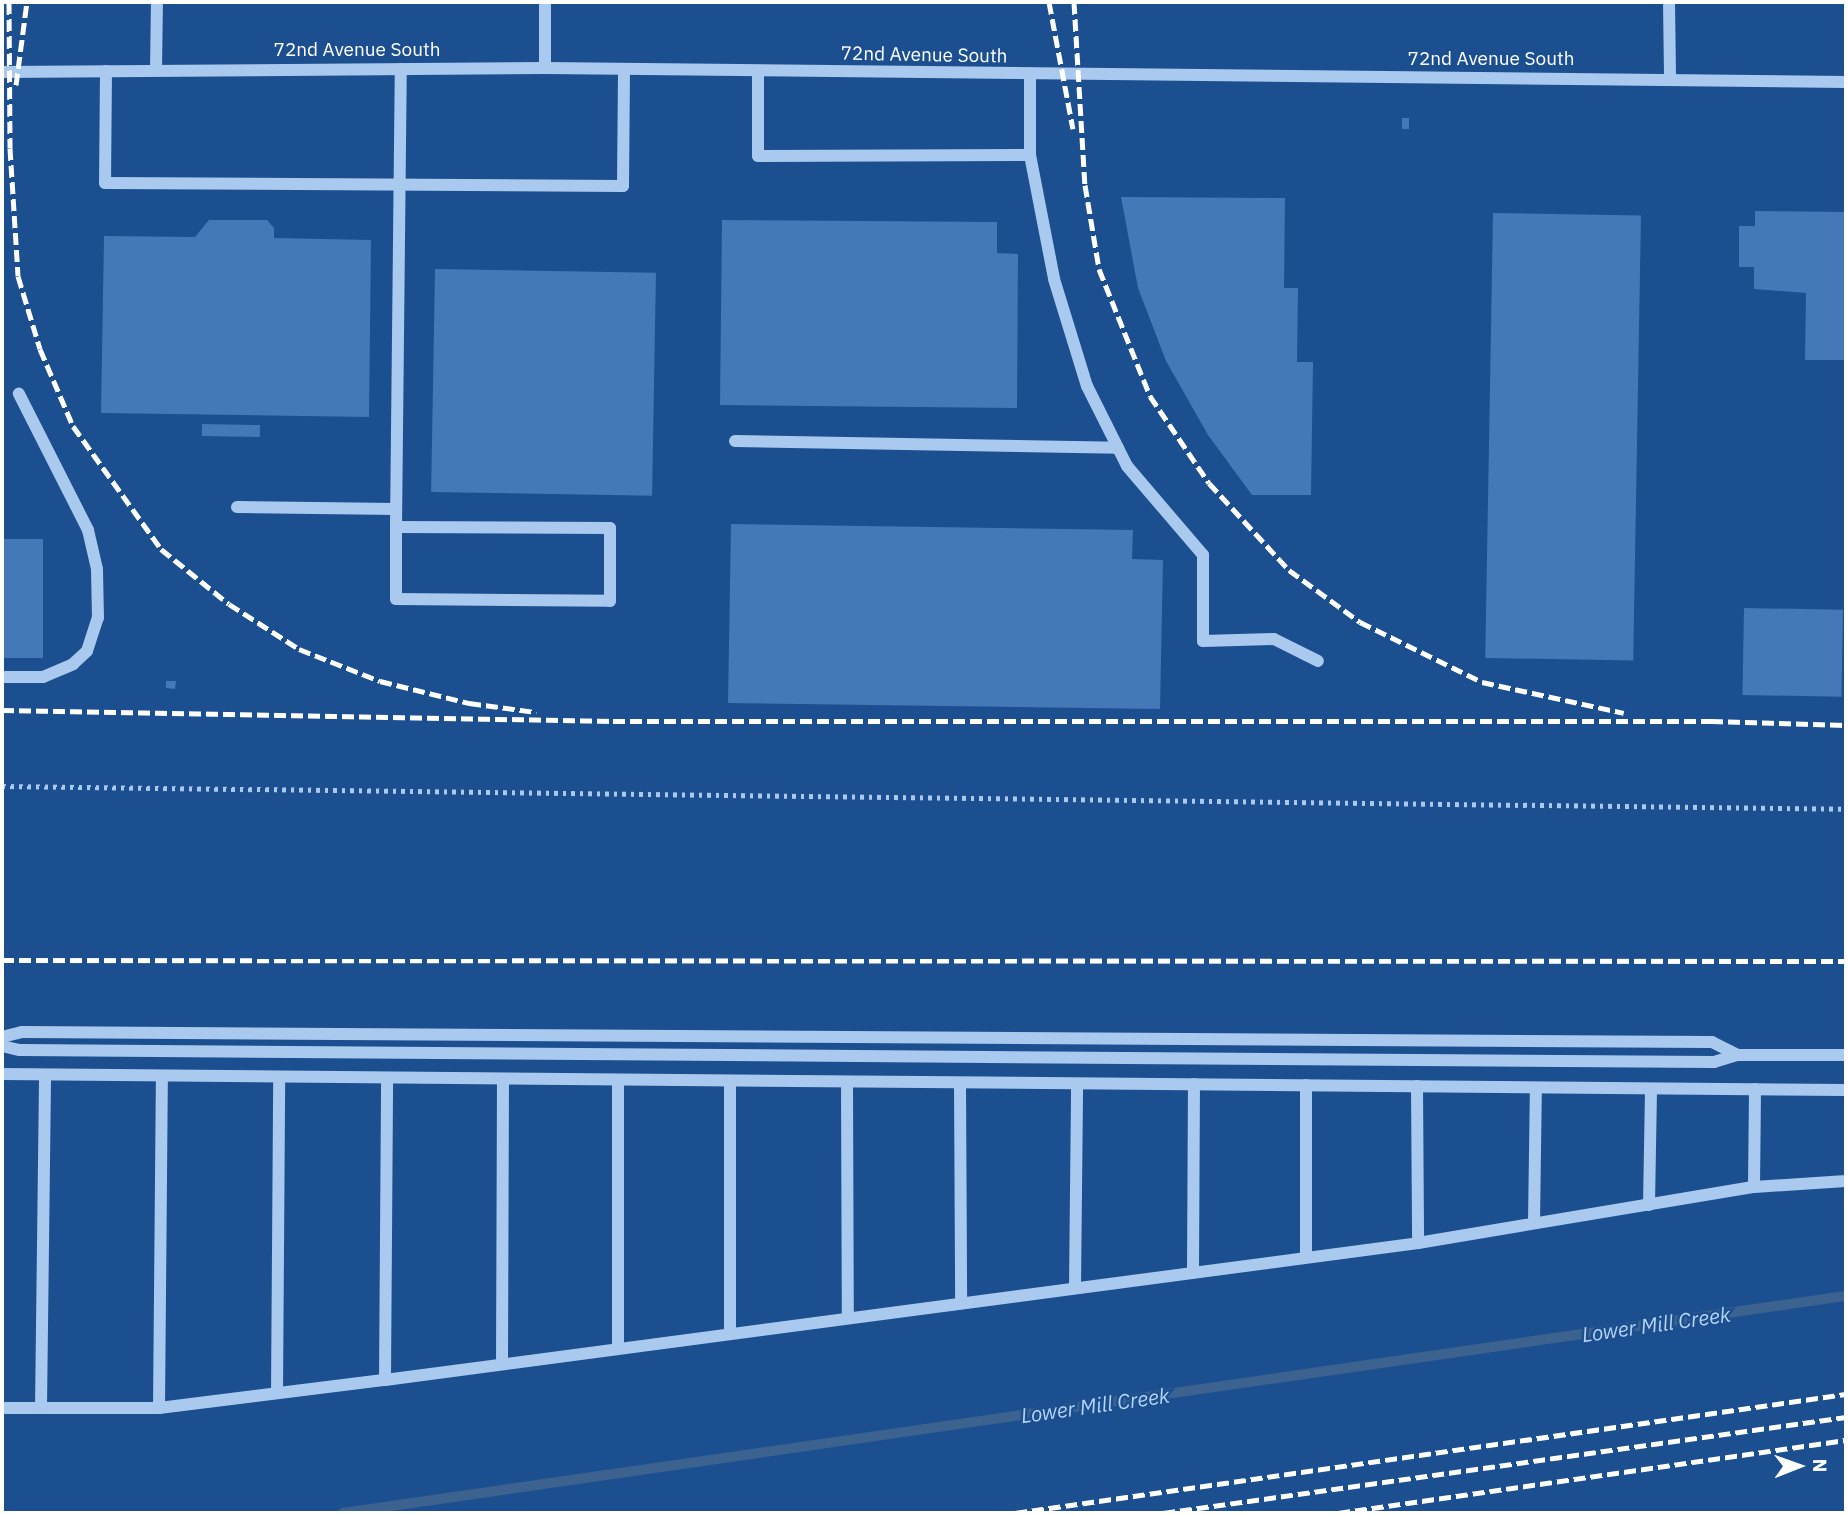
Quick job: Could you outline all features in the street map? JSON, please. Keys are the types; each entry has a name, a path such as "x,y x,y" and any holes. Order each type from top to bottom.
{"street":[{"path":"156,70 157,2"},
{"path":"545,2 545,68"},
{"path":"1669,2 1670,78"},
{"name":"72nd Avenue South","path":"2,72 545,68 1030,76 1670,78 1846,82"},
{"path":"396,527 610,528 610,601 396,599 396,527 396,509 401,69"},
{"path":"106,71 105,183 623,186 624,69"},
{"path":"758,71 758,156 1030,155"},
{"path":"1030,76 1030,155 1069,330 1087,386 1118,448 1170,520 1203,555 1203,641 1274,639 1318,661"},
{"path":"2,677 43,677 73,664 87,651 99,618 97,569 88,530 19,394"},
{"path":"735,441 1118,448"},
{"path":"237,507 396,509"},
{"path":"2,1037 22,1032 1698,1041 1712,1042 1737,1055"},
{"path":"2,1046 20,1051 1700,1062 1737,1055 1846,1055"},
{"path":"2,1074 1846,1090"},
{"path":"41,1408 45,1075"},
{"path":"159,1408 162,1076"},
{"path":"277,1393 279,1077"},
{"path":"385,1380 387,1077"},
{"path":"502,1364 503,1079"},
{"path":"618,1080 618,1348"},
{"path":"730,1081 730,1333"},
{"path":"847,1082 848,1317"},
{"path":"960,1083 961,1301"},
{"path":"1075,1286 1077,1084"},
{"path":"1193,1271 1194,1084"},
{"path":"1306,1085 1306,1257"},
{"path":"1417,1086 1418,1243"},
{"path":"1534,1223 1536,1088"},
{"path":"1649,1205 1651,1089"},
{"path":"1754,1187 1755,1089"},
{"path":"2,1408 159,1408 1418,1243 1754,1187 1846,1181"}],"path":[{"path":"2,786 1846,808"}],"building":[{"path":"1402,118 1409,118 1409,129 1402,129"},
{"path":"1121,197 1285,198 1284,288 1298,288 1297,362 1313,362 1311,495 1252,495 1208,435 1166,361 1138,288"},
{"path":"1755,211 1846,212 1846,360 1805,360 1806,293 1754,289 1754,267 1739,267 1739,226 1755,226"},
{"path":"1493,213 1641,216 1633,661 1485,658"},
{"path":"209,220 267,220 274,228 274,238 371,240 369,417 101,413 104,236 195,237"},
{"path":"722,220 997,222 997,253 1018,254 1017,408 720,405"},
{"path":"435,269 656,273 652,496 431,492"},
{"path":"202,424 260,425 260,437 202,436"},
{"path":"731,524 1133,530 1132,559 1163,560 1160,709 728,703"},
{"path":"2,539 43,539 43,658 2,658"},
{"path":"1744,608 1843,610 1841,697 1742,695"},
{"path":"166,681 176,681 175,689 166,688"}],"waterway":[{"name":"Lower Mill Creek","path":"343,1513 1846,1296"}],"railway":[{"path":"9,2 10,148 18,276 40,349 73,426 161,549 229,604 299,649 380,681 469,703 536,712"},
{"path":"16,85 27,2"},
{"path":"1049,2 1073,129"},
{"path":"1074,2 1085,185 1099,269 1150,396 1209,483 1289,570 1360,622 1482,682 1624,713"},
{"path":"2,710 613,721 1711,721 1846,725"},
{"path":"2,960 1846,961"},
{"path":"1015,1513 1846,1394"},
{"path":"1163,1513 1846,1417"},
{"path":"1338,1513 1846,1440"}]}
